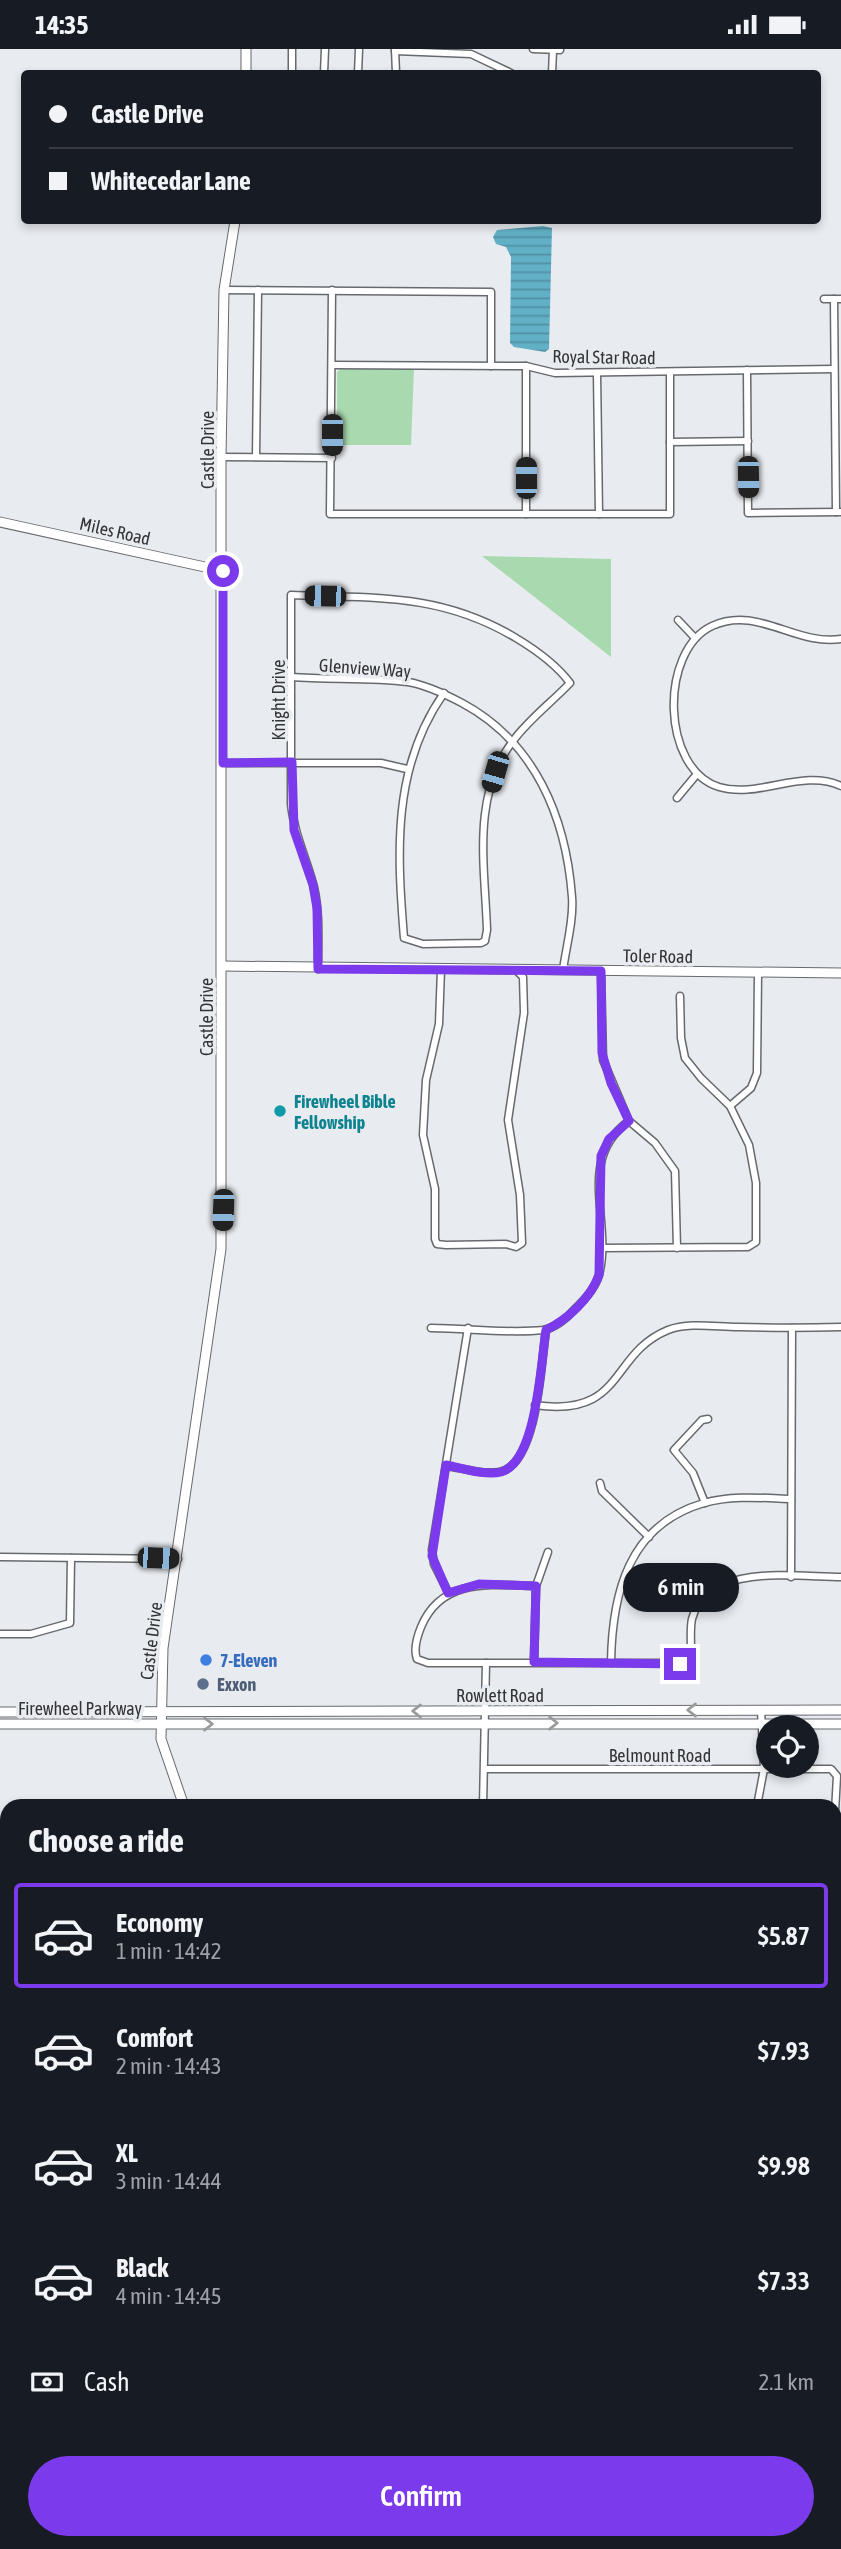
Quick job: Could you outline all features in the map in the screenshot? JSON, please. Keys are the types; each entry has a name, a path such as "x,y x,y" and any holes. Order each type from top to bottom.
{"street":[{"path":"246,49 246,70"},
{"path":"292,49 292,70"},
{"path":"324,70 325,49"},
{"path":"358,70 359,49"},
{"path":"533,49 560,50"},
{"path":"396,70 395,50 471,54 505,70"},
{"path":"552,70 553,50"},
{"name":"Castle Drive","path":"182,1799 161,1739 160,1713 163,1648 221,1249 221,457 225,290 234,224"},
{"path":"225,290 491,292 491,366"},
{"path":"256,457 258,290"},
{"path":"332,291 330,514 670,514 670,372"},
{"path":"747,370 748,513 838,512 834,369 838,299 824,299"},
{"name":"Royal Star Road","path":"332,365 526,366 555,373 834,369"},
{"path":"526,366 526,514"},
{"path":"597,373 599,514"},
{"path":"670,442 748,441"},
{"path":"221,457 332,458"},
{"name":"Miles Road","path":"0,522 223,571"},
{"name":"Knight Drive","path":"318,969 317,908 313,885 294,830 291,595 393,597 440,604 478,617 531,647 570,683 513,740"},
{"path":"841,639 794,634 755,619 734,618 710,627 685,648 678,668 675,723 682,753 697,774 717,786 737,790 802,780 841,786"},
{"path":"678,620 695,638"},
{"name":"Glenview Way","path":"291,677 409,682 444,693 484,715 513,740 549,796 566,845 573,900 563,970"},
{"path":"444,693 417,738 407,769 401,814 404,938 416,943 485,941 485,806 495,772 513,740"},
{"path":"223,763 382,763 407,769"},
{"path":"677,797 697,774"},
{"name":"Toler Road","path":"222,966 841,973"},
{"path":"441,969 439,1024 426,1080 423,1135 435,1189 437,1244 520,1246 520,1195 508,1120 524,1013 523,977 516,970"},
{"path":"601,971 602,1053 611,1083 629,1121 655,1143 675,1171 677,1248"},
{"path":"730,1107 751,1087 760,1061 758,973"},
{"path":"601,1248 754,1245 754,1163 749,1145 730,1107 685,1058 681,1038 680,996"},
{"path":"431,1328 546,1330 568,1317 595,1285 601,1248 601,1156 609,1139 629,1121"},
{"path":"535,1405 564,1407 590,1401 606,1389 645,1347 669,1330 695,1326 841,1327"},
{"path":"448,1593 432,1556 468,1328"},
{"path":"791,1577 792,1328"},
{"path":"446,1465 493,1473 507,1469 525,1447 535,1405 546,1330"},
{"path":"705,1503 693,1473 674,1450 702,1420 708,1419"},
{"path":"600,1483 603,1491 649,1537"},
{"path":"611,1663 612,1619 620,1584 634,1555 649,1537 672,1518 705,1503 747,1498 791,1499"},
{"path":"534,1662 536,1586 548,1552"},
{"path":"0,1557 177,1559"},
{"path":"0,1635 31,1635 70,1623 71,1558"},
{"path":"536,1586 479,1584 448,1593 425,1619 415,1644 416,1659 428,1663 690,1663 692,1620 703,1597 710,1590 723,1583 744,1578 841,1577"},
{"path":"484,1799 486,1663"},
{"path":"761,1710 761,1715"},
{"name":"Rowlett Road","path":"160,1713 841,1710"},
{"path":"360,1712 360,1725"},
{"name":"Firewheel Parkway","path":"0,1713 160,1713"},
{"name":"Firewheel Parkway","path":"0,1724 160,1724"},
{"name":"Rowlett Road","path":"160,1724 756,1725"},
{"name":"Rowlett Road","path":"819,1724 841,1724"},
{"name":"Belmount Road","path":"486,1769 756,1769"},
{"name":"Belmount Road","path":"819,1769 831,1769 834,1772 835,1799"},
{"path":"758,1799 762,1778"}],"green space":[{"path":"342,368 414,368 411,445 337,445 337,372"},
{"path":"482,556 611,559 611,657"}],"water":[{"path":"543,226 552,228 549,349 545,352 514,347 510,343 511,257 506,247 496,244 493,237 497,230"}],"place":[{"name":"Firewheel Bible Fellowship","path":"280,1111"},
{"name":"7-Eleven","path":"206,1660"},
{"name":"Exxon","path":"203,1684"}],"route":[{"path":"223,571 223,763 292,762 291,804 294,830 313,885 317,908 318,969 601,971 602,1053 616,1096 629,1121 615,1131 604,1146 601,1156 599,1275 590,1292 572,1312 546,1330 533,1419 525,1447 514,1463 502,1472 493,1473 446,1465 432,1556 439,1578 448,1593 461,1587 479,1584 536,1586 533,1620 534,1662 680,1664"}]}
